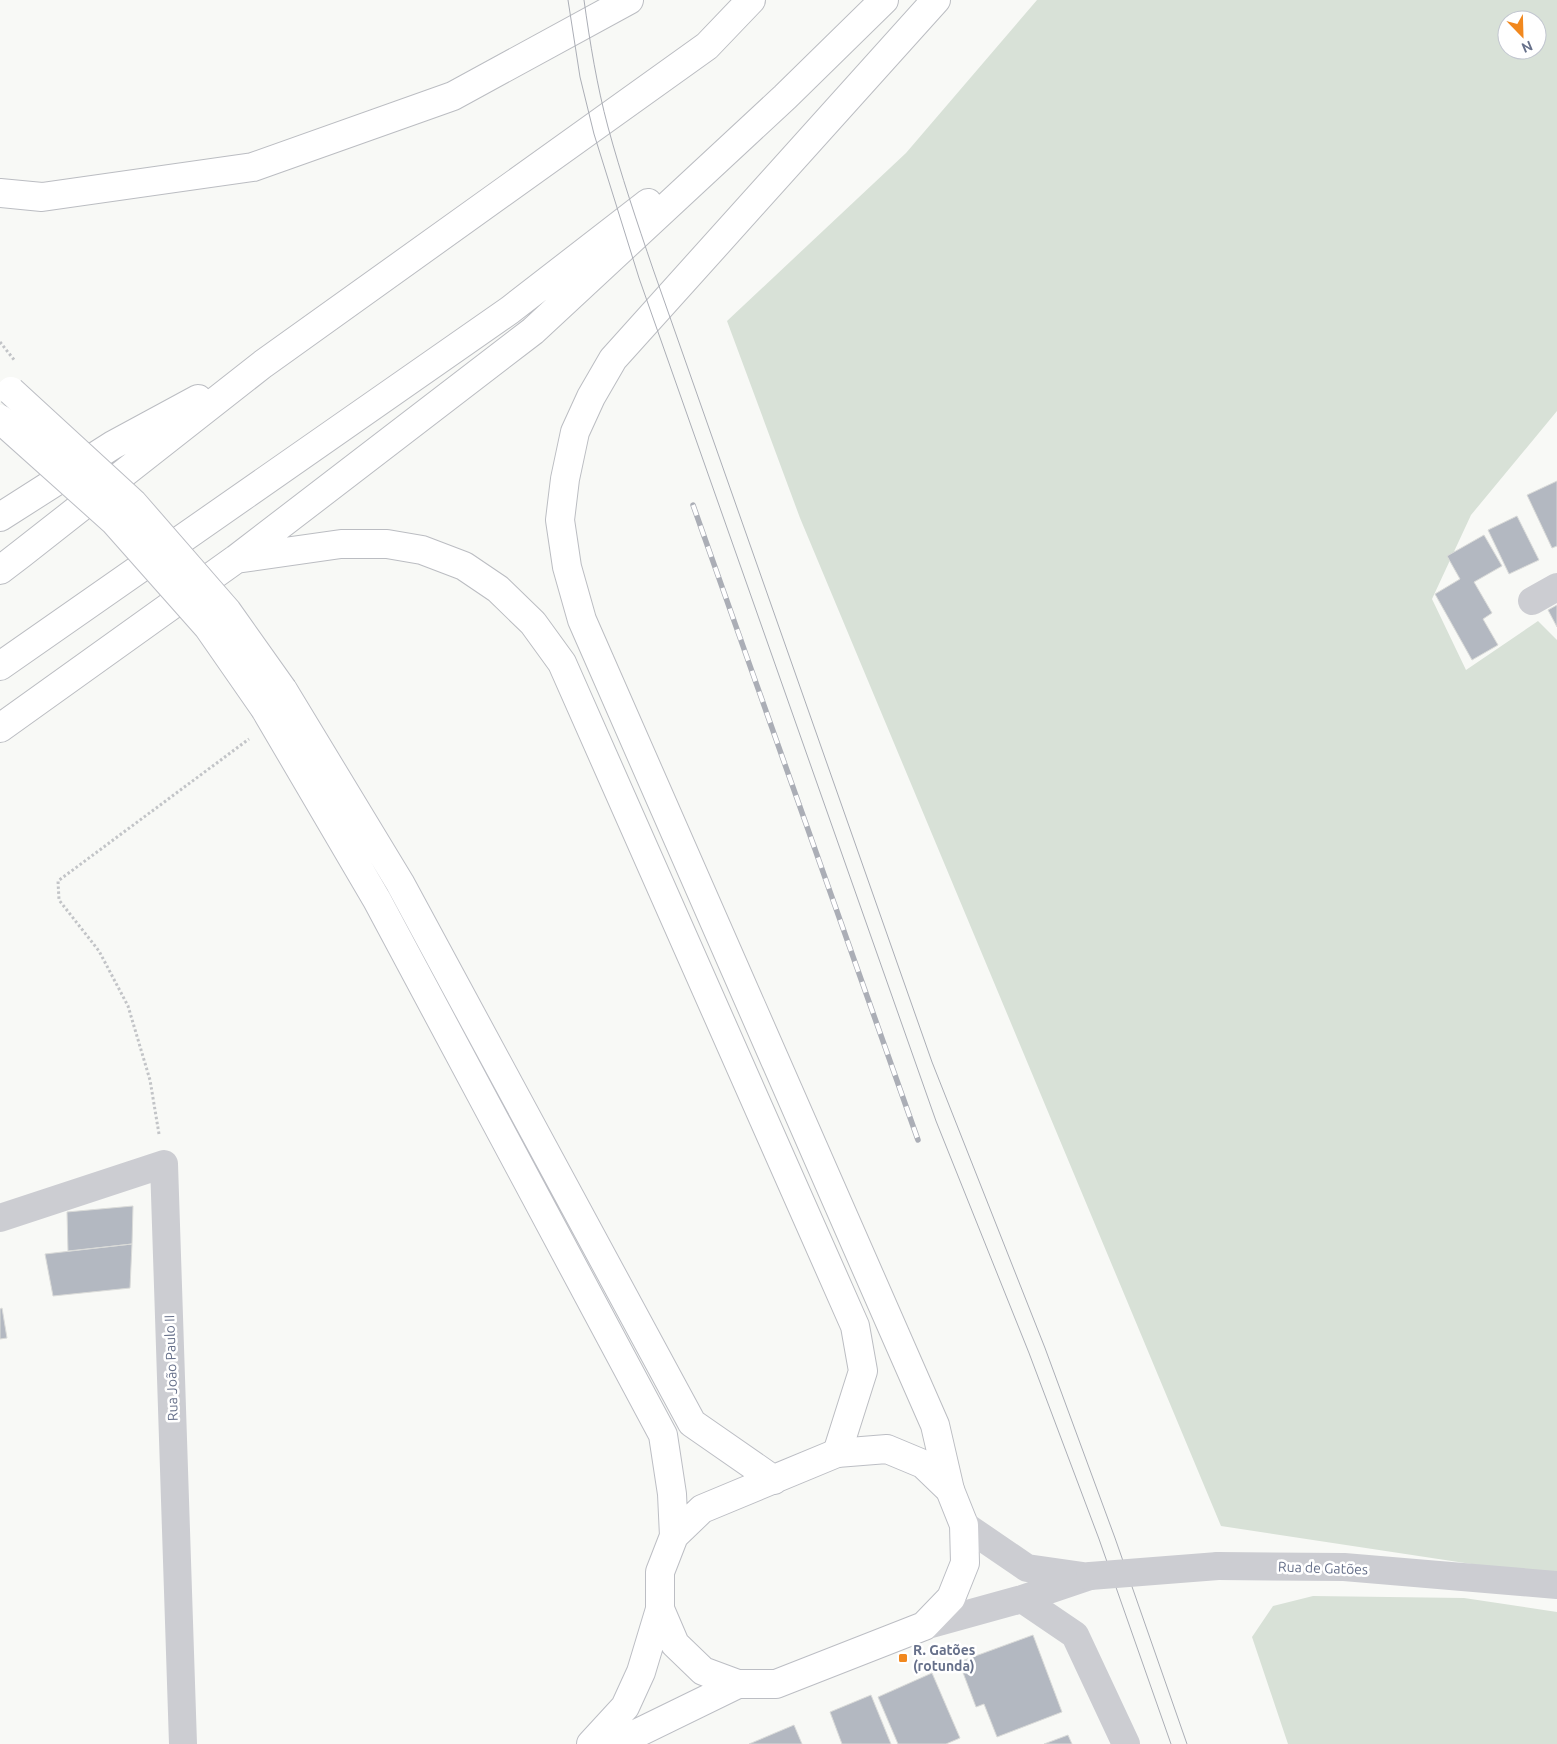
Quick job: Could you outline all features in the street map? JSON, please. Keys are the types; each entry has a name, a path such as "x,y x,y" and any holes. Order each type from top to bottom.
{"main road":[{"path":"0,193 42,197 253,167 453,96 629,0"},
{"path":"0,570 263,364 707,46 751,0"},
{"path":"0,728 236,559 533,332 785,97 884,0"},
{"path":"660,1609 675,1644 703,1670 738,1684 776,1684 924,1626 950,1598 965,1563 964,1525 950,1490 935,1425 582,620 567,567 560,520 565,479 575,432 591,397 613,359 936,0"},
{"path":"0,666 510,310 785,97"},
{"path":"0,517 113,445 263,364"},
{"path":"5,387 132,503 227,611 274,708 663,1435 672,1494 674,1536 660,1572 660,1609 641,1672 625,1707 591,1744"},
{"path":"0,419 114,521 208,627 274,708 400,883 692,1423 774,1480"},
{"path":"236,559 341,544 387,544 422,550 464,566 498,589 533,624 562,663 855,1326 863,1371 837,1454"},
{"path":"674,1536 702,1509 837,1454 887,1449 923,1464 950,1490"},
{"path":"614,1744 738,1684"}],"street":[{"path":"1532,601 1557,587"},
{"path":"0,1218 164,1164"},
{"name":"Rua João Paulo II","path":"164,1164 183,1744"},
{"name":"Rua de Gatões","path":"964,1525 1027,1568 1090,1576 1218,1566 1344,1567 1557,1585"},
{"name":"Rua de Gatões","path":"924,1626 1022,1599 1090,1576"},
{"path":"1022,1599 1075,1635 1126,1744"}],"path":[{"path":"164,1164 150,1080 128,1006 99,950 59,900 58,881 250,738 274,708"}],"shaded area":[{"path":"1037,0 1557,0 1557,411 1471,515 1432,599 1466,670 1538,621 1557,640 1557,1577 1221,1526 800,518 727,321 906,153"},
{"path":"1313,1596 1464,1598 1557,1612 1557,1744 1288,1744 1252,1637 1273,1606"}],"building":[{"path":"1557,481 1557,546 1552,548 1527,495"},
{"path":"1517,516 1539,560 1509,574 1488,530"},
{"path":"1484,535 1502,566 1474,582 1492,613 1483,619 1498,645 1472,660 1435,594 1460,579 1447,556"},
{"path":"1557,605 1557,627 1548,610"},
{"path":"133,1206 132,1244 68,1251 67,1212"},
{"path":"132,1244 130,1288 53,1296 45,1254"},
{"path":"2,1308 7,1338 0,1339 0,1309"},
{"path":"1033,1635 1062,1712 997,1737 984,1704 976,1707 959,1662"},
{"path":"932,1673 960,1738 946,1744 898,1744 878,1697"},
{"path":"871,1695 891,1744 842,1744 830,1712"},
{"path":"794,1725 802,1744 749,1744"},
{"path":"1068,1735 1072,1744 1044,1744"}],"tram line":[{"path":"568,0 580,77 594,134 639,278 936,1121 1029,1353 1099,1539 1171,1744"},
{"path":"584,0 600,96 624,181 653,269 932,1062 1045,1348 1115,1538 1187,1744"}],"railway":[{"path":"693,505 918,1140"}],"place":[{"name":"R. Gatões (rotunda)","path":"903,1658"}]}
